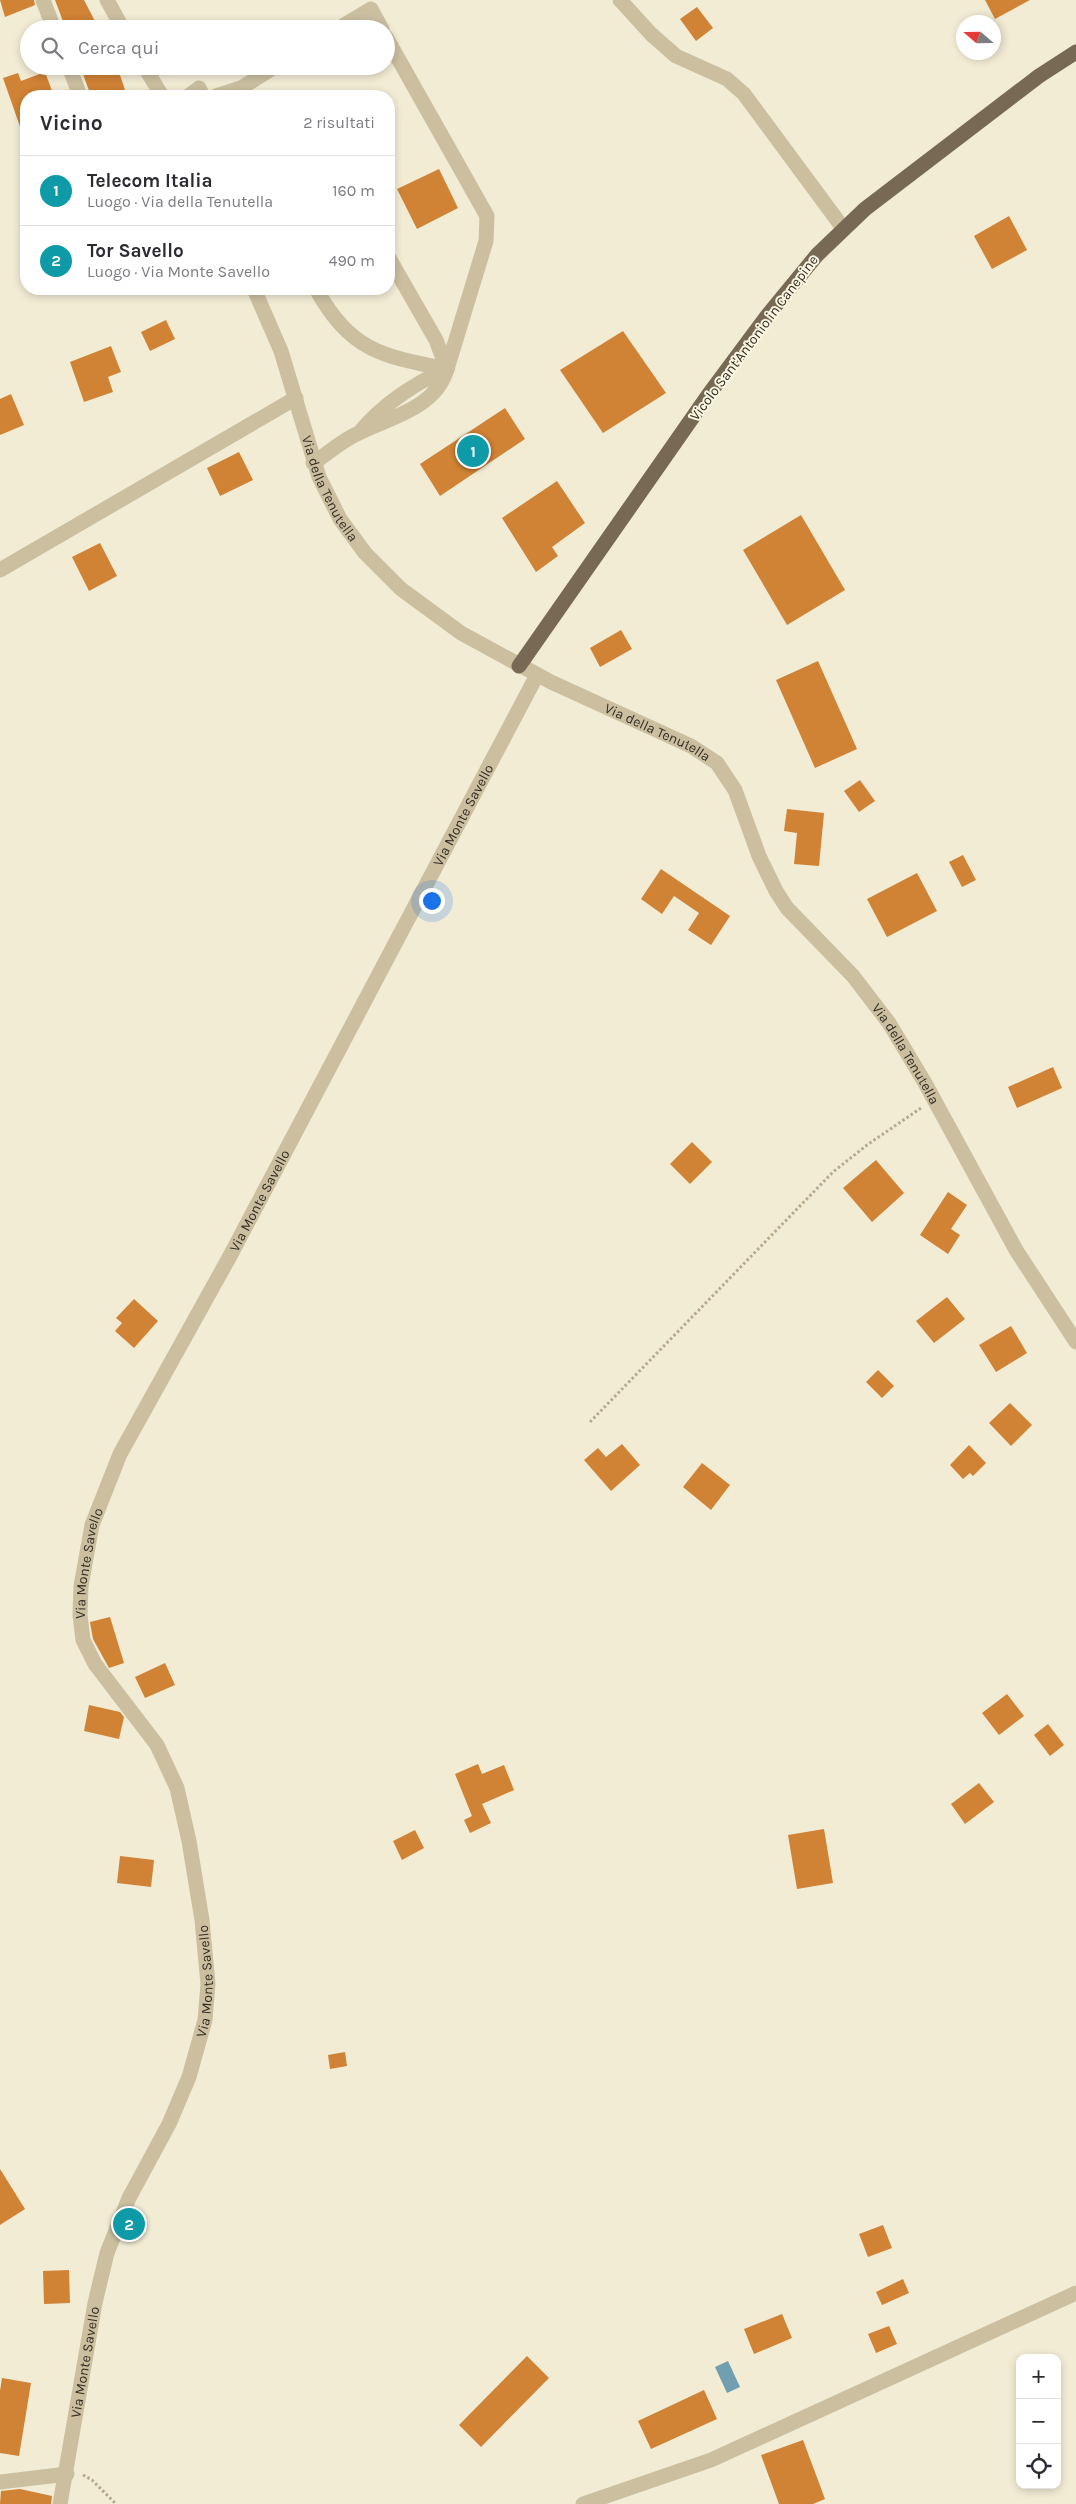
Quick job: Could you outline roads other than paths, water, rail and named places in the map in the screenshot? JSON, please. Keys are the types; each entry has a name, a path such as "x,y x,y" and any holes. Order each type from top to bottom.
{"main road":[{"name":"Vicolo Sant'Antonio in Canepine","path":"519,666 756,330 810,262 843,228 865,209 1039,76 1076,52"}],"street":[{"path":"43,0 51,20"},
{"path":"107,0 117,20"},
{"path":"620,0 651,34 676,56 727,79 744,94 843,228"},
{"path":"354,20 371,10 377,20"},
{"path":"320,459 360,432 404,414 437,390 444,379 486,241 487,216 395,53"},
{"path":"72,75 78,90"},
{"path":"149,75 158,90"},
{"path":"235,90 262,75"},
{"path":"395,268 436,340 447,369"},
{"name":"Via della Tenutella","path":"257,295 281,351 340,519 378,568 412,599 442,621 519,666 691,746 717,763 735,790 759,856 776,891 787,908 848,969 880,1010 934,1099 1020,1257 1076,1342"},
{"path":"320,295 337,321 354,338 371,350 390,357 447,369"},
{"path":"0,570 296,398"},
{"name":"Via Monte Savello","path":"60,2504 67,2474 95,2303 107,2253 129,2198 169,2124 189,2077 205,2020 208,1984 202,1920 189,1840 173,1777 157,1745 95,1664 84,1640 80,1615 81,1586 92,1525 120,1454 230,1256 537,675"},
{"path":"583,2504 711,2460 1076,2293"},
{"path":"0,2482 67,2474"}],"water":[{"path":"728,2361 740,2387 727,2393 715,2367"}],"place":[{"name":"Telecom Italia","path":"473,451"},
{"name":"Tor Savello","path":"129,2224"}]}
